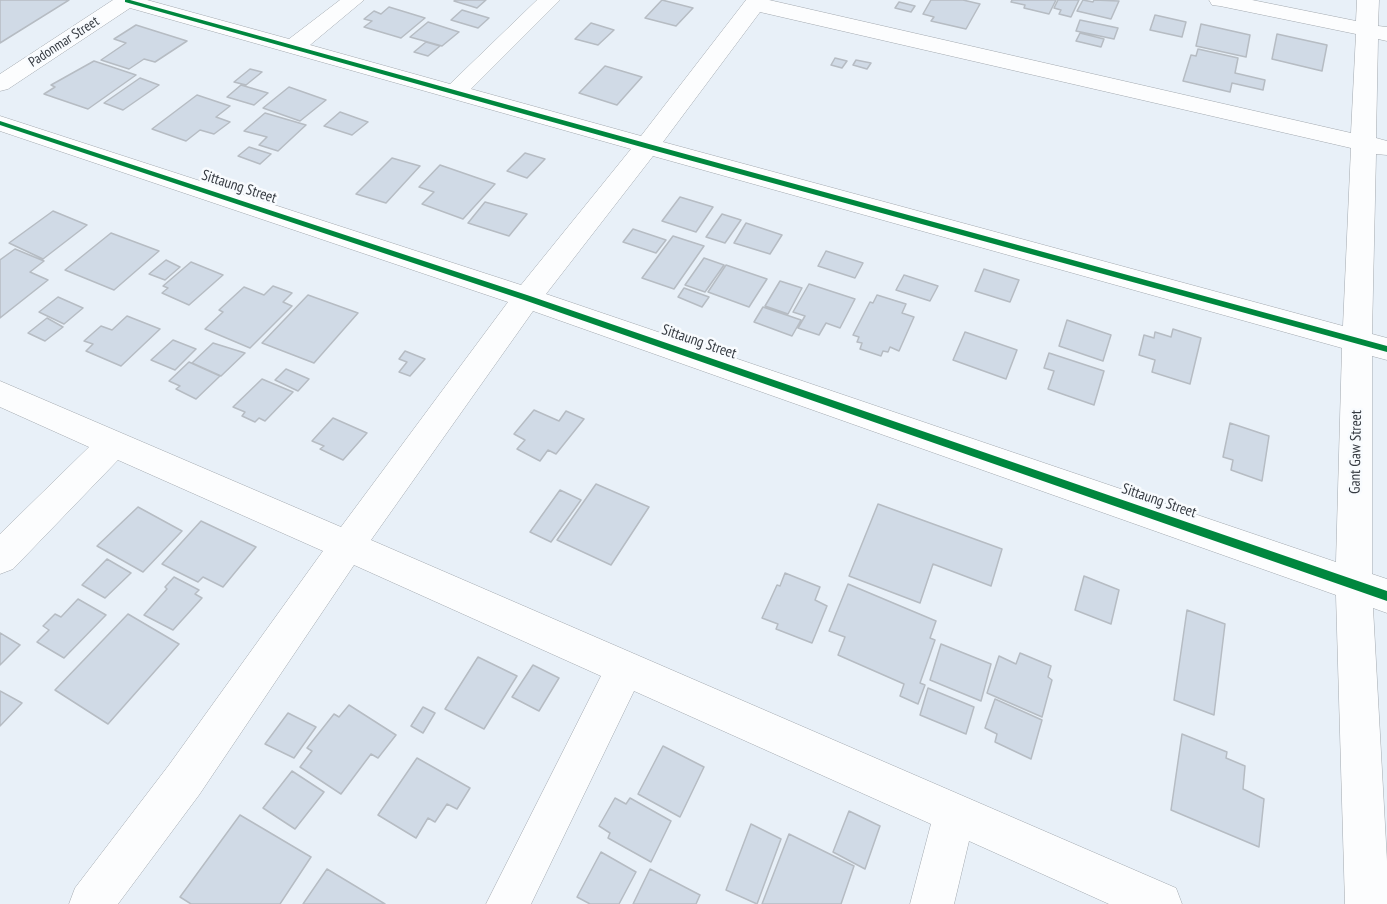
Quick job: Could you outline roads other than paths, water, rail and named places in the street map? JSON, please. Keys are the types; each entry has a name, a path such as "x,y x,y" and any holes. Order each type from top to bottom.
{"street":[{"path":"127,0 647,146 1372,344"},
{"name":"Padonmar Street","path":"0,84 127,0"},
{"path":"293,47 353,0"},
{"path":"456,91 549,0"},
{"path":"1220,0 1375,21"},
{"path":"91,904 184,780 347,546 527,298 647,146 756,2 1376,146"},
{"name":"Gant Gaw Street","path":"1367,904 1354,584 1372,344 1376,146 1375,21"},
{"name":"Sittaung Street","path":"0,123 527,298 1387,596"},
{"path":"0,393 1160,904"},
{"path":"0,558 114,443"},
{"path":"508,904 625,668"},
{"path":"932,904 955,814"}]}
